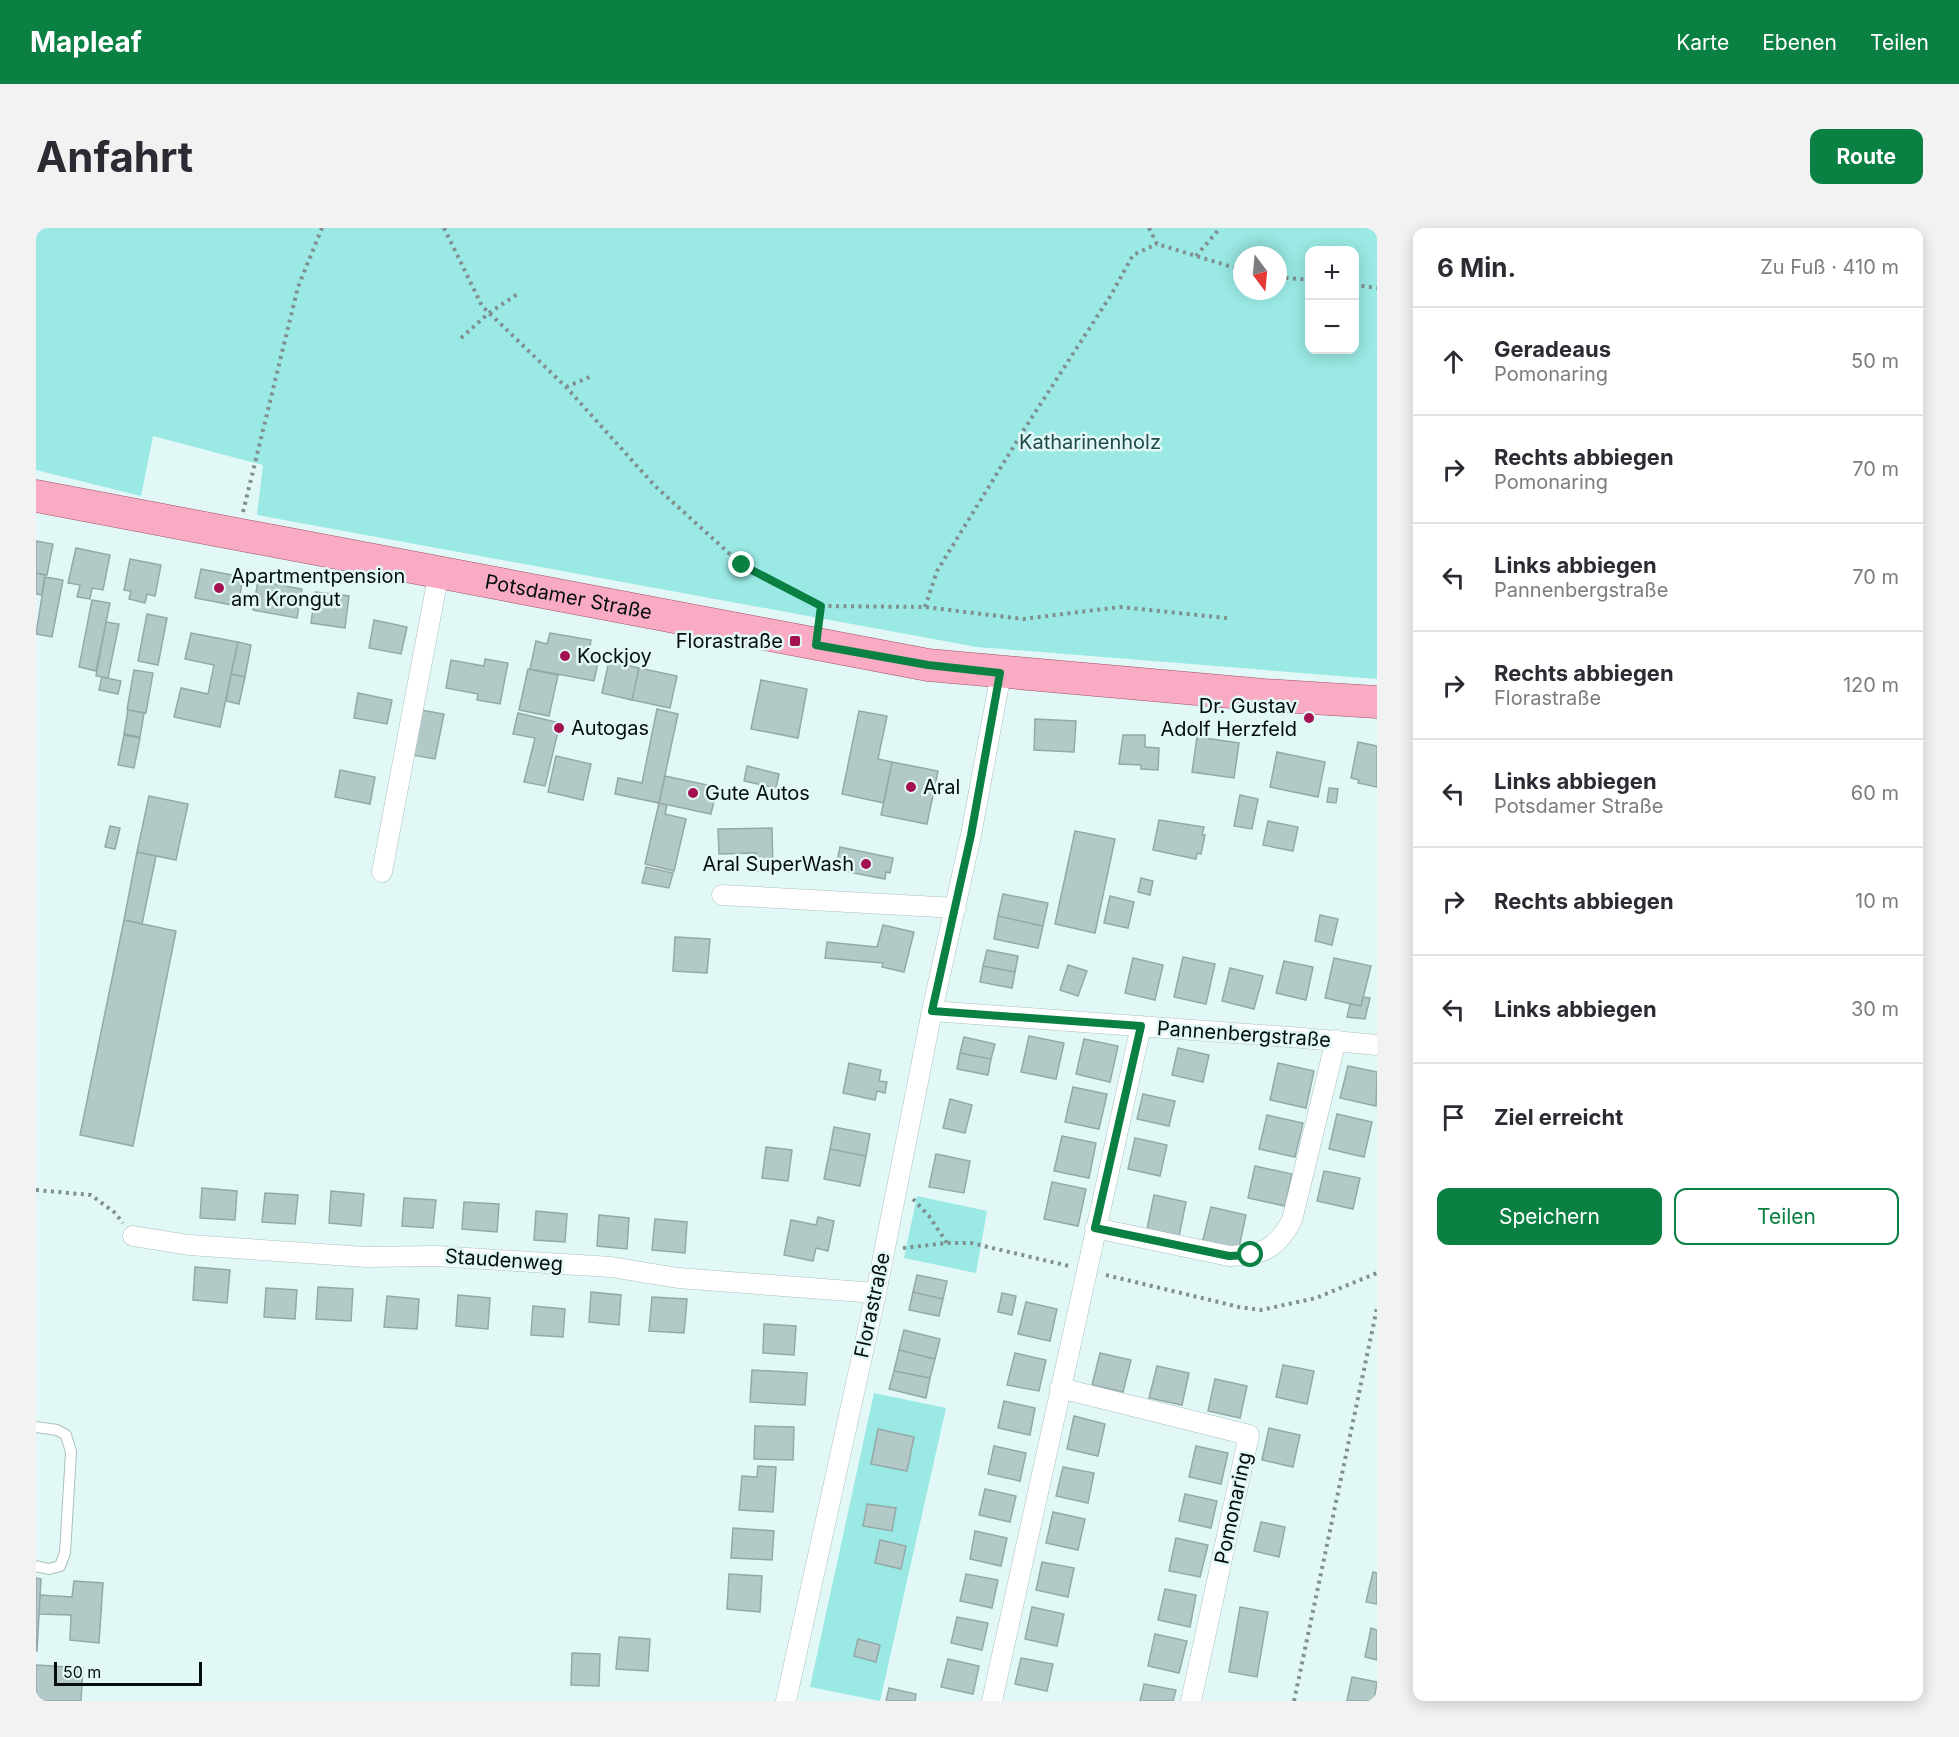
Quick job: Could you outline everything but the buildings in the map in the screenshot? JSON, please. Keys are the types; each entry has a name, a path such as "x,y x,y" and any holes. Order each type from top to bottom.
{"main road":[{"name":"Potsdamer Straße","path":"36,496 928,665 1264,695 1377,702"}],"street":[{"path":"382,872 439,572"},
{"name":"Florastraße","path":"786,1701 876,1293 932,1011 971,835 1000,673"},
{"path":"722,895 956,908"},
{"name":"Pannenbergstraße","path":"932,1011 1377,1045"},
{"path":"992,1701 1141,1026"},
{"path":"1095,1228 1229,1256 1251,1255 1269,1248 1283,1237 1292,1220 1336,1041"},
{"name":"Staudenweg","path":"133,1236 189,1245 366,1257 436,1256 611,1267 678,1278 876,1293"},
{"name":"Pomonaring","path":"1060,1388 1249,1435 1191,1701"}],"lane":[{"path":"36,1427 57,1430 66,1435 71,1452 65,1553 60,1566 49,1569 36,1566"}],"path":[{"path":"238,536 298,287 322,228"},
{"path":"444,228 482,306 567,387 655,486 742,565 821,606 925,607 1023,619 1120,607 1227,618"},
{"path":"1149,228 1157,244"},
{"path":"1196,256 1220,228"},
{"path":"925,607 937,571 1025,428 1111,295 1133,255 1157,244 1233,267"},
{"path":"1287,278 1305,280"},
{"path":"1359,286 1377,288"},
{"path":"461,338 489,313 519,293"},
{"path":"567,387 592,376"},
{"path":"816,645 821,606"},
{"path":"36,1190 91,1195 114,1212 133,1236"},
{"path":"921,1207 947,1243"},
{"path":"884,1250 947,1243 971,1243 1239,1307 1261,1310 1316,1298 1377,1273"},
{"path":"1294,1701 1377,1308"}],"green space":[{"name":"Katharinenholz","path":"36,228 1377,228 1377,679 977,647 257,515 263,465 153,436 141,496 36,470"},
{"path":"917,1196 987,1211 976,1273 904,1258"},
{"path":"874,1393 946,1408 880,1701 810,1687"}],"place":[{"name":"Apartmentpension am Krongut","path":"219,588"},
{"name":"Florastraße","path":"795,641"},
{"name":"Kockjoy","path":"565,656"},
{"name":"Dr. Gustav Adolf Herzfeld","path":"1309,718"},
{"name":"Autogas","path":"559,728"},
{"name":"Aral","path":"911,787"},
{"name":"Gute Autos","path":"693,793"},
{"name":"Aral SuperWash","path":"866,864"}],"route":[{"path":"742,565 821,606 816,645 928,665 1000,673 971,835 932,1011 1141,1026 1095,1228 1229,1256 1251,1255"}]}
